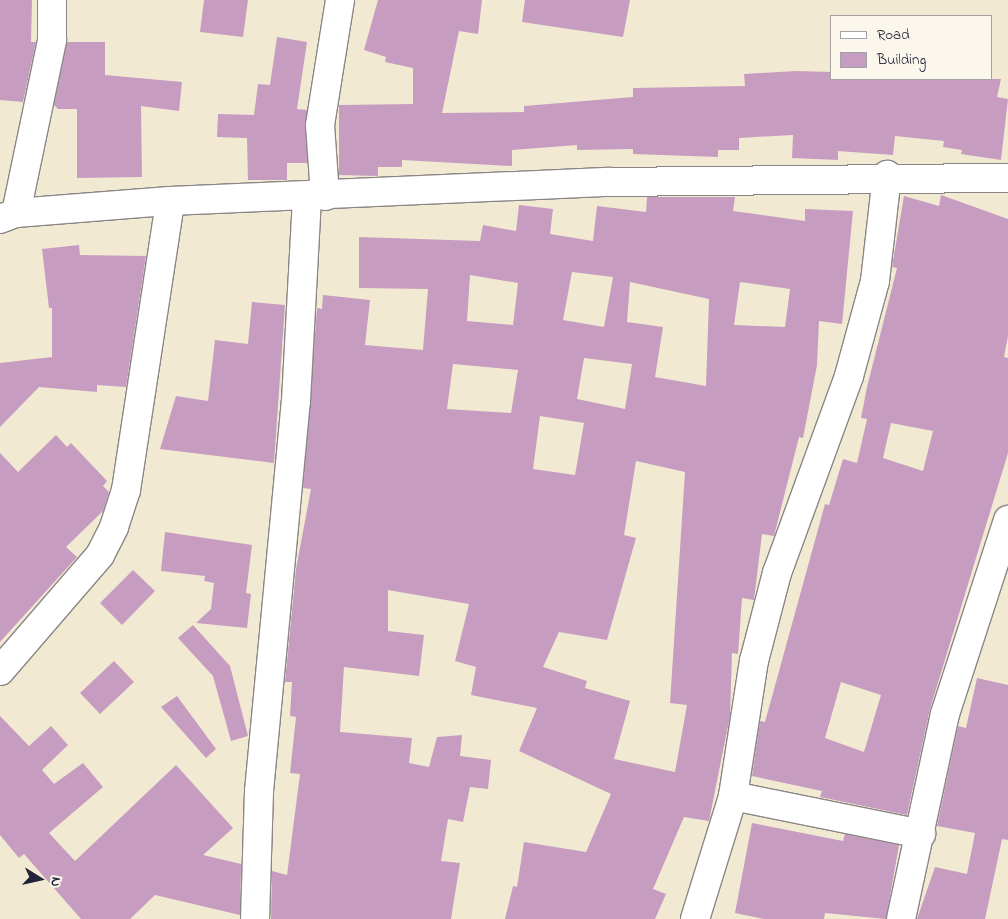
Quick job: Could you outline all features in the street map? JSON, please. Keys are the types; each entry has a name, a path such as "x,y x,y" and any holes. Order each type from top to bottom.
{"street":[{"path":"52,0 48,58 8,216 170,201 610,182 887,175 1008,178"},
{"path":"254,919 259,791 316,195 320,125 340,0"},
{"path":"695,919 733,796 754,661 777,573 849,376 875,281 887,175"},
{"path":"0,671 100,555 114,526 126,490 170,201"},
{"path":"901,919 921,834 945,714 1008,520"},
{"path":"733,796 921,834"}],"building":[{"path":"0,0 32,0 31,42 36,42 23,102 0,100"},
{"path":"204,0 248,0 243,37 200,32"},
{"path":"378,0 482,0 478,34 459,31 442,113 524,112 524,106 633,97 633,88 745,86 744,74 796,71 830,72 830,80 1001,79 997,97 1008,99 1001,160 961,154 962,150 943,147 944,141 895,136 893,155 838,151 838,160 792,158 793,135 739,138 739,150 718,150 718,157 633,154 633,149 577,150 577,145 512,150 512,166 402,160 402,167 378,167 378,176 339,175 339,105 413,104 413,68 385,62 386,57 364,50"},
{"path":"525,0 630,0 623,37 522,22"},
{"path":"277,37 307,42 297,109 307,110 307,163 287,163 287,180 248,180 247,138 217,137 218,114 254,115 258,84 270,85"},
{"path":"67,42 105,42 105,75 182,82 179,111 141,106 142,177 77,178 77,109 58,109 54,105"},
{"path":"941,195 1008,219 1008,336 1004,357 1008,358 1008,453 930,709 907,815 820,797 822,791 752,776 760,721 765,722 825,504 829,505 843,459 857,463 867,419 861,418 867,387 897,268 892,267 904,196 939,206","holes":["891,423 933,431 923,471 883,458","841,682 881,695 864,752 825,738"]},
{"path":"647,197 735,197 733,211 805,221 805,209 853,211 842,324 819,321 817,365 803,438 799,437 774,536 762,534 754,600 742,598 738,654 732,653 730,716 709,821 684,817 653,889 666,894 655,919 505,919 513,886 517,887 524,842 586,852 611,794 519,751 537,708 471,695 476,667 455,661 469,604 388,590 388,631 424,635 419,676 344,667 340,732 412,738 409,763 429,767 437,737 462,735 460,756 491,760 488,789 470,787 463,822 448,819 441,861 460,863 451,919 271,919 272,871 287,875 300,774 290,773 296,717 290,716 292,682 285,682 296,569 311,489 303,488 317,308 322,309 323,295 370,300 365,345 423,350 428,289 359,288 359,237 480,241 483,225 516,231 519,205 553,209 550,234 593,241 597,206 646,212","holes":["572,272 613,277 604,327 563,320","470,275 518,283 513,325 467,321","630,282 709,299 706,386 655,377 663,327 627,322","740,282 790,289 785,327 734,325","584,358 632,364 625,409 577,399","453,364 518,370 511,413 447,409","540,416 584,423 575,475 533,469","636,461 685,472 670,703 687,705 675,772 614,759 630,701 585,688 587,681 543,667 559,632 607,640 636,538 624,535"]},
{"path":"79,245 80,255 146,256 126,387 97,385 97,392 39,387 0,427 0,363 52,357 52,308 49,308 42,249"},
{"path":"252,302 285,305 274,463 160,449 176,396 208,401 215,340 248,344"},
{"path":"56,435 67,447 71,443 107,481 103,486 109,492 103,511 66,547 77,557 0,642 0,453 18,472"},
{"path":"165,532 252,545 246,593 251,594 247,628 196,623 211,609 214,583 204,581 205,576 161,571"},
{"path":"133,570 155,591 122,625 100,603"},
{"path":"193,625 230,666 248,736 231,741 213,676 178,638"},
{"path":"114,661 134,682 100,714 80,693"},
{"path":"977,678 1008,685 1008,840 1002,839 985,919 917,919 935,867 967,874 975,833 937,826 958,726 966,728"},
{"path":"177,696 216,749 206,758 161,707"},
{"path":"0,716 29,746 51,726 68,745 42,770 54,784 83,763 103,787 49,833 75,861 176,765 233,828 203,855 241,864 240,915 155,895 130,919 81,919 24,854 19,858 0,835"},
{"path":"752,823 843,841 845,834 899,845 886,919 825,913 824,919 764,919 735,913"}]}
